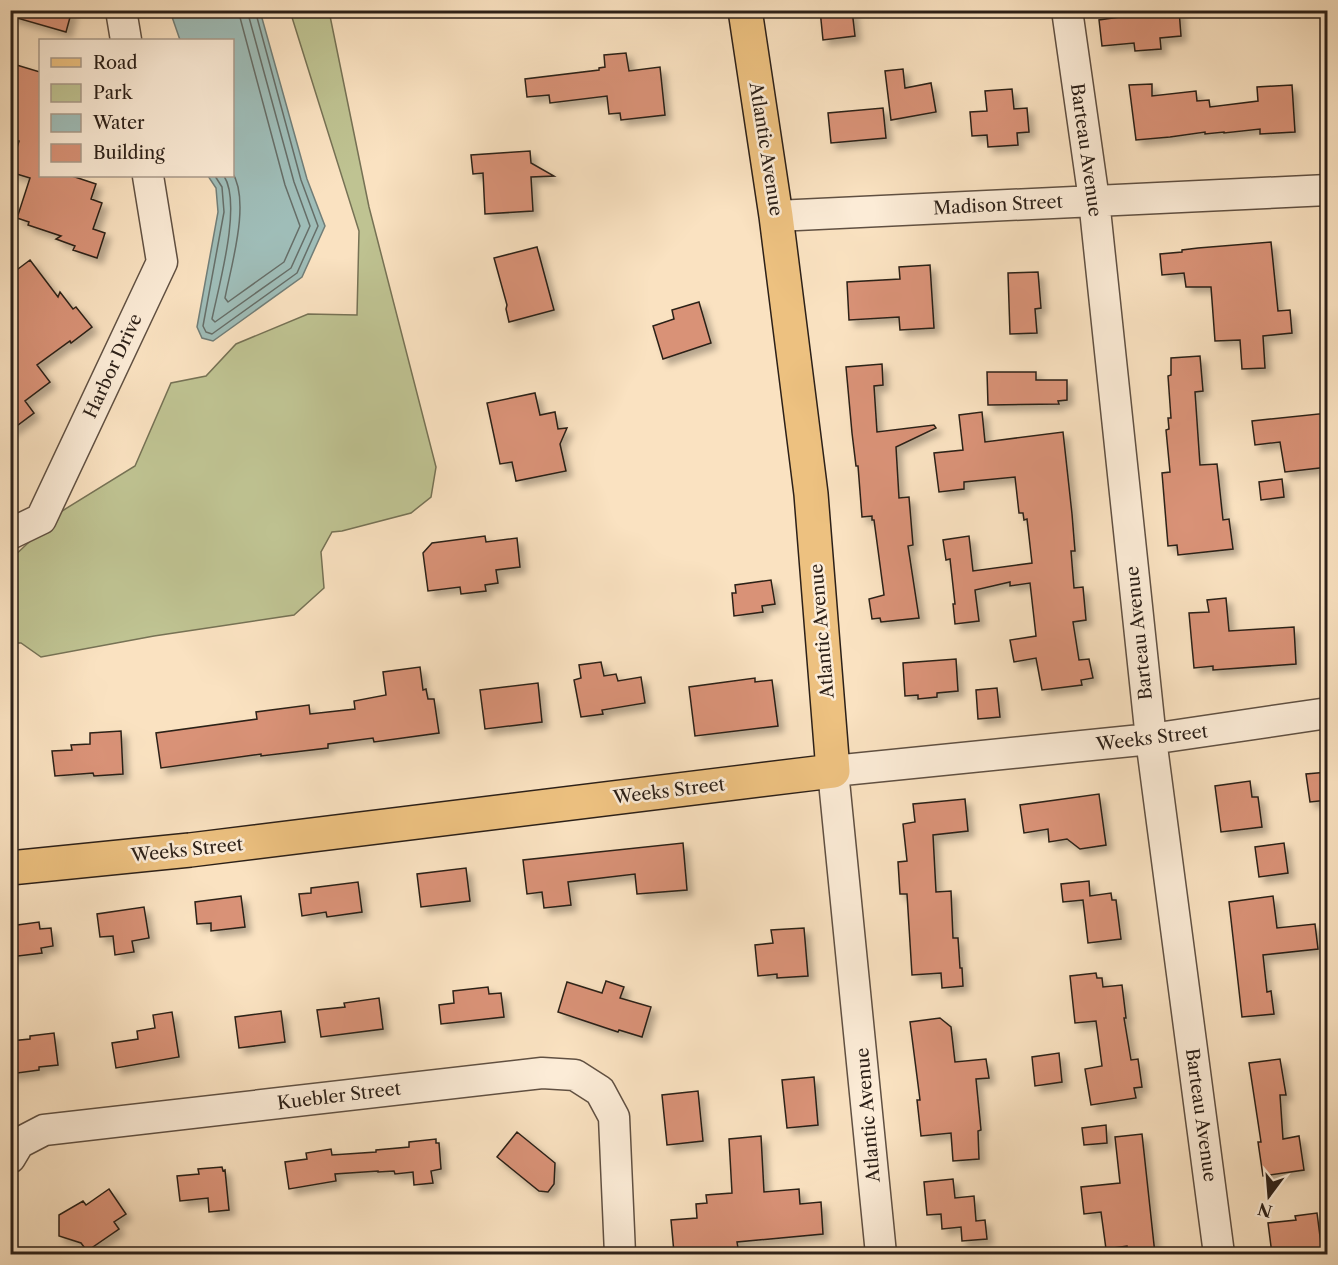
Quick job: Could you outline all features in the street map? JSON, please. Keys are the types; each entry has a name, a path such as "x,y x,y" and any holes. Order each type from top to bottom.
{"main road":[{"name":"Atlantic Avenue","path":"745,10 776,216 811,494 833,771"},
{"name":"Weeks Street","path":"10,868 202,849 833,771"}],"street":[{"path":"121,10 126,39"},
{"name":"Barteau Avenue","path":"1067,10 1094,200 1151,739 1219,1254"},
{"name":"Harbor Drive","path":"10,534 41,519 162,262 148,177"},
{"name":"Madison Street","path":"776,216 1328,190"},
{"name":"Weeks Street","path":"833,771 1151,739 1328,713"},
{"name":"Atlantic Avenue","path":"833,771 881,1254"},
{"name":"Kuebler Street","path":"10,1158 19,1143 44,1130 542,1073 575,1075 600,1091 614,1117 620,1254"}],"green space":[{"path":"290,11 329,11 369,207 436,467 431,497 411,513 332,532 321,552 324,588 294,615 154,636 41,657 21,643 11,643 11,559 62,511 135,466 171,383 206,376 236,344 308,314 357,315 359,231"}],"water":[{"path":"170,11 260,11 307,179 325,226 302,277 213,341 202,338 197,327 218,212 216,188 209,177 234,177 234,39 180,39"}],"building":[{"path":"10,10 72,10 66,32 10,16"},
{"path":"820,10 852,10 855,36 823,40"},
{"path":"1126,10 1179,10 1181,36 1160,38 1161,49 1135,51 1134,43 1102,46 1099,20 1126,16"},
{"path":"626,53 629,71 660,67 665,115 621,120 620,113 609,114 607,96 550,103 549,95 527,97 525,79 599,70 605,67 604,55"},
{"path":"10,63 39,72 39,177 75,177 96,184 91,199 102,203 93,229 105,233 97,258 73,250 75,246 56,239 61,236 28,225 29,222 17,218 30,178 10,172 19,141 10,139"},
{"path":"903,69 905,88 931,83 936,112 891,120 885,71"},
{"path":"1152,84 1152,96 1196,91 1197,101 1209,100 1210,107 1258,101 1257,87 1292,85 1295,132 1260,134 1260,129 1224,133 1205,134 1205,132 1136,140 1129,85"},
{"path":"1012,89 1014,109 1027,108 1029,132 1017,133 1018,145 988,147 987,135 972,136 970,112 987,111 985,91"},
{"path":"883,108 886,138 831,143 828,113"},
{"path":"530,151 531,163 554,176 531,177 533,211 485,214 483,173 473,174 471,155"},
{"path":"1271,242 1278,311 1290,310 1292,333 1263,336 1265,368 1242,369 1240,340 1215,341 1211,287 1186,287 1184,273 1162,275 1160,254 1198,248"},
{"path":"537,247 554,310 509,322 507,305 494,258"},
{"path":"30,260 58,297 60,292 73,309 76,307 92,327 37,365 50,382 25,401 34,413 10,431 10,275"},
{"path":"930,265 934,328 900,330 899,317 849,320 847,282 900,279 899,267"},
{"path":"1038,272 1041,308 1035,309 1037,333 1010,334 1008,273"},
{"path":"699,302 711,343 663,359 653,326 674,319 672,310"},
{"path":"1200,356 1203,391 1195,392 1200,465 1217,464 1223,520 1229,519 1233,549 1178,555 1177,545 1168,546 1162,473 1170,472 1166,430 1169,429 1168,418 1171,418 1168,376 1171,375 1171,358"},
{"path":"882,364 883,385 874,386 877,432 934,425 936,428 896,447 899,498 909,497 913,545 908,546 919,618 881,622 880,618 872,619 869,599 884,595 874,520 872,516 862,517 846,367"},
{"path":"987,372 1036,372 1036,380 1067,380 1067,400 1058,401 1059,404 988,405"},
{"path":"535,393 540,415 555,412 558,429 567,428 560,444 566,471 516,481 512,462 500,464 487,403"},
{"path":"982,412 985,442 1063,432 1075,551 1071,551 1074,588 1083,587 1086,620 1073,622 1079,660 1089,659 1093,678 1081,680 1082,685 1042,690 1036,658 1014,662 1010,640 1036,636 1030,583 1010,586 1010,582 975,590 979,621 955,624 950,559 946,560 943,540 969,536 973,571 1032,563 1027,519 1024,520 1023,513 1019,513 1015,477 964,482 964,489 939,492 934,453 963,450 959,415"},
{"path":"1328,413 1328,467 1285,472 1280,442 1255,445 1252,421"},
{"path":"1282,479 1284,497 1261,500 1259,482"},
{"path":"485,536 486,542 517,538 520,567 496,570 498,583 485,585 486,591 461,594 460,587 428,591 423,553 432,543"},
{"path":"771,580 775,604 762,606 763,612 734,616 732,593 736,593 735,585"},
{"path":"1226,598 1229,631 1294,627 1296,664 1213,670 1213,666 1194,668 1189,613 1209,612 1207,600"},
{"path":"956,659 958,691 937,693 937,697 918,699 918,695 905,696 903,663"},
{"path":"601,662 604,676 616,674 618,681 641,677 645,703 602,710 603,714 581,717 574,680 581,678 579,665"},
{"path":"420,667 423,690 426,689 428,699 434,699 439,733 374,742 373,738 328,744 328,748 261,756 261,754 161,768 156,733 257,719 256,712 309,705 310,714 355,709 354,701 386,695 383,672"},
{"path":"755,678 755,682 772,680 778,726 695,736 689,687"},
{"path":"538,683 542,722 485,729 480,690"},
{"path":"997,688 1000,717 978,719 976,690"},
{"path":"121,731 123,774 94,776 93,773 55,776 52,751 72,750 71,745 90,744 90,733"},
{"path":"1328,772 1328,800 1310,802 1306,774"},
{"path":"1250,781 1252,797 1258,797 1262,827 1221,832 1215,786"},
{"path":"1099,794 1106,845 1080,849 1067,839 1049,842 1048,829 1024,833 1020,805"},
{"path":"965,799 968,831 933,835 936,892 951,891 953,938 958,938 960,968 962,968 963,986 942,988 941,973 912,975 907,894 900,894 898,862 907,861 903,824 915,822 913,804"},
{"path":"683,843 687,890 637,894 635,874 568,882 571,905 544,908 542,892 527,894 523,860"},
{"path":"1284,843 1288,873 1259,877 1255,847"},
{"path":"466,868 470,901 421,907 417,874"},
{"path":"1089,881 1090,896 1111,893 1112,900 1116,900 1121,939 1088,943 1083,900 1063,902 1061,884"},
{"path":"358,882 362,912 327,917 326,912 302,916 299,894 311,893 311,888"},
{"path":"241,896 245,927 211,931 211,923 197,924 195,902"},
{"path":"1273,896 1277,928 1315,924 1318,949 1263,955 1267,992 1271,991 1274,1014 1242,1017 1229,902"},
{"path":"144,907 149,938 132,941 134,952 115,955 113,936 100,937 97,914"},
{"path":"39,922 40,929 51,928 53,946 41,948 42,953 10,957 10,926"},
{"path":"804,928 808,976 777,978 777,974 758,976 755,945 773,943 771,930"},
{"path":"1096,973 1097,978 1102,978 1103,987 1122,985 1126,1018 1124,1018 1131,1060 1138,1059 1142,1087 1134,1088 1136,1098 1091,1105 1085,1069 1102,1066 1096,1021 1075,1023 1070,976"},
{"path":"606,981 624,987 620,998 651,1007 642,1037 619,1030 618,1032 558,1012 567,982 602,993"},
{"path":"488,987 489,994 501,993 504,1017 441,1024 439,1005 454,1003 453,991"},
{"path":"379,998 383,1029 321,1037 317,1010 345,1007 344,1003"},
{"path":"281,1011 285,1042 239,1048 235,1017"},
{"path":"172,1012 179,1057 116,1068 112,1043 138,1039 137,1031 155,1028 153,1015"},
{"path":"940,1018 951,1027 955,1062 986,1059 989,1078 976,1079 981,1130 978,1131 979,1159 953,1161 951,1133 921,1136 917,1100 920,1100 910,1022"},
{"path":"54,1033 58,1065 10,1074 10,1041"},
{"path":"1059,1053 1062,1082 1035,1086 1032,1057"},
{"path":"1280,1059 1286,1095 1280,1095 1283,1139 1299,1136 1304,1170 1263,1176 1258,1142 1261,1142 1249,1063"},
{"path":"814,1077 818,1125 787,1128 782,1080"},
{"path":"698,1091 703,1141 667,1145 662,1095"},
{"path":"1106,1125 1107,1143 1084,1145 1082,1128"},
{"path":"517,1132 555,1163 554,1184 548,1192 539,1191 497,1157"},
{"path":"1142,1134 1155,1254 1128,1254 1127,1246 1106,1249 1101,1212 1084,1214 1081,1187 1120,1183 1115,1137"},
{"path":"761,1136 764,1192 799,1189 800,1204 821,1202 823,1234 737,1242 738,1248 674,1253 671,1220 697,1218 696,1204 707,1203 706,1195 732,1193 729,1139"},
{"path":"436,1139 436,1143 439,1143 441,1169 431,1171 433,1183 414,1185 413,1172 395,1174 394,1171 378,1171 335,1174 336,1181 289,1189 285,1162 307,1159 306,1153 331,1149 332,1155 376,1152 376,1150 409,1147 409,1142"},
{"path":"222,1167 223,1171 225,1170 229,1210 209,1212 208,1198 180,1201 177,1176 199,1174 198,1169"},
{"path":"953,1179 955,1198 974,1196 976,1221 985,1220 987,1239 962,1241 961,1227 942,1229 941,1214 927,1215 924,1182"},
{"path":"109,1189 126,1214 114,1222 119,1229 87,1251 81,1243 59,1236 59,1215 83,1201 86,1205"},
{"path":"1317,1213 1322,1252 1272,1254 1268,1223 1296,1220 1295,1216"}]}
